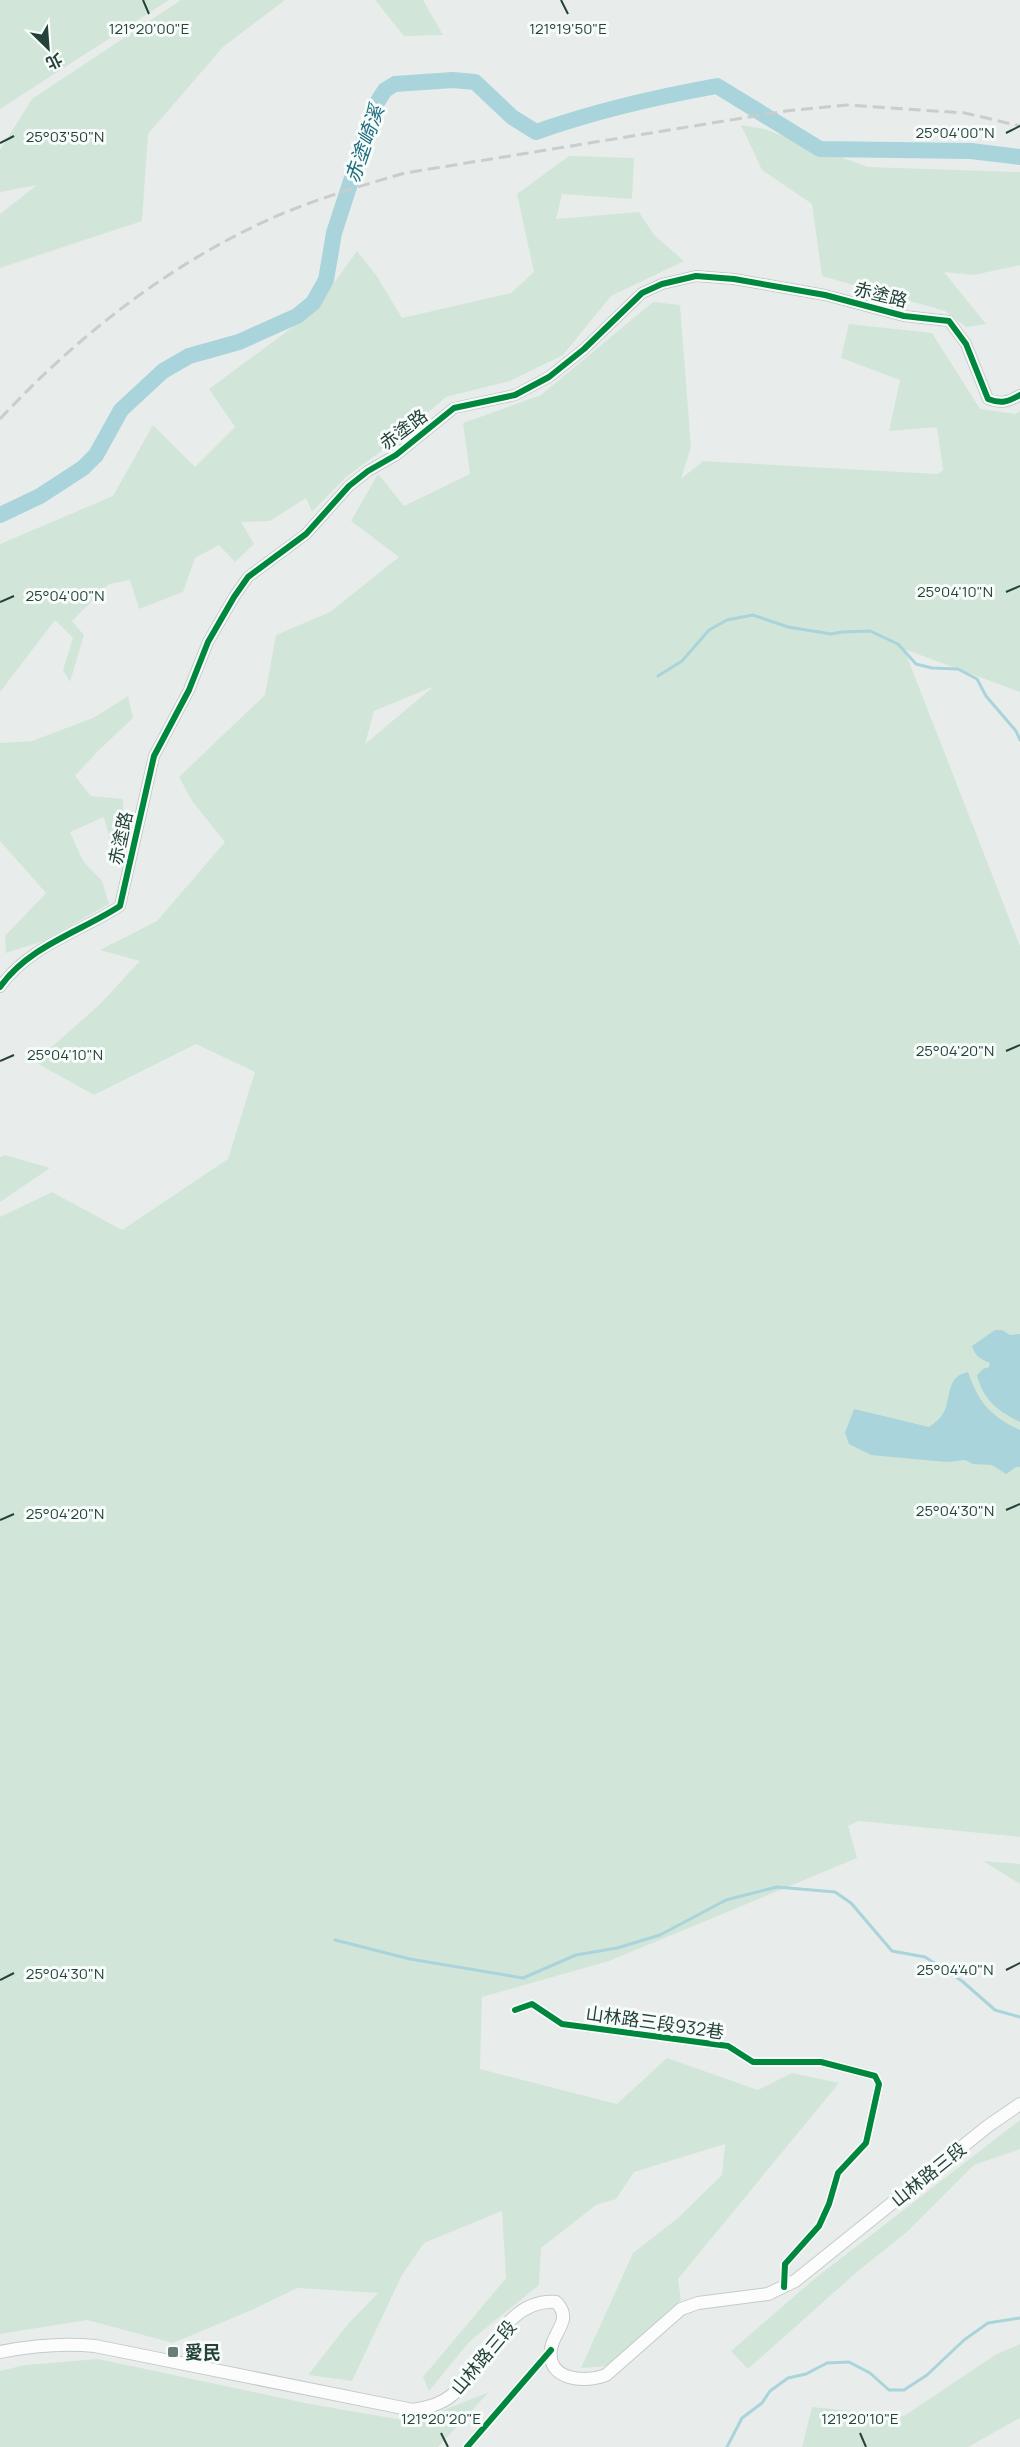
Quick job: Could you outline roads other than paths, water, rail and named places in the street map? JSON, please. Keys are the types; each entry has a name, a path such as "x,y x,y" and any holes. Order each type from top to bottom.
{"main road":[{"name":"山林路三段","path":"0,2352 51,2345 95,2346 413,2410 430,2407 454,2394 506,2325 530,2307 556,2302 564,2317 551,2350 552,2362 557,2371 568,2378 595,2379 606,2375 681,2309 698,2303 768,2294 784,2287 818,2263 988,2126 1020,2104"}],"street":[{"name":"赤塗路","path":"0,987 19,964 39,950 120,906 154,756 185,699 208,642 248,578 306,534 349,486 396,455 454,408 515,395 549,377 584,349 642,293 662,284 696,276 734,279 825,295 904,316 949,321 966,344 988,399 999,404 1020,395"},
{"name":"山林路三段932巷","path":"515,2010 532,2004 562,2024 728,2046 753,2062 821,2062 874,2076 879,2084 866,2143 838,2173 829,2204 819,2226 785,2264 784,2287"},
{"path":"467,2447 551,2350"}],"water":[{"path":"995,1330 1002,1330 1010,1335 1020,1334 1020,1422 992,1404 983,1391 977,1375 989,1367 990,1363 978,1357 972,1346"},
{"path":"968,1372 981,1400 993,1414 1020,1430 1020,1467 1006,1474 992,1465 973,1464 965,1460 947,1462 871,1455 849,1444 845,1433 854,1409 929,1427 944,1413 951,1386 956,1377"}],"waterway":[{"name":"赤塗崎溪","path":"0,515 40,496 83,468 96,455 121,410 163,371 189,356 239,342 297,316 313,303 326,280 334,233 376,104 385,90 395,84 453,80 475,82 512,117 536,132 626,105 717,86 820,149 971,151 1020,157"},
{"path":"658,676 682,661 709,630 727,620 753,615 788,627 831,634 870,631 898,644 916,664 932,668 958,669 977,679 986,696 1016,731 1020,740"},
{"path":"335,1940 410,1959 523,1978 576,1955 617,1948 660,1935 726,1900 777,1887 835,1892 851,1903 892,1951 925,1957 962,1981 995,2010 1020,2017"},
{"path":"727,2447 742,2418 762,2403 770,2391 788,2378 806,2374 827,2363 849,2362 870,2373 889,2390 904,2390 927,2375 964,2340 988,2323 1020,2318"}],"railway":[{"path":"0,419 62,358 95,330 129,303 202,254 279,215 342,192 405,173 786,111 847,105 965,113 1020,126"}],"place":[{"name":"愛民","path":"173,2352"}]}
